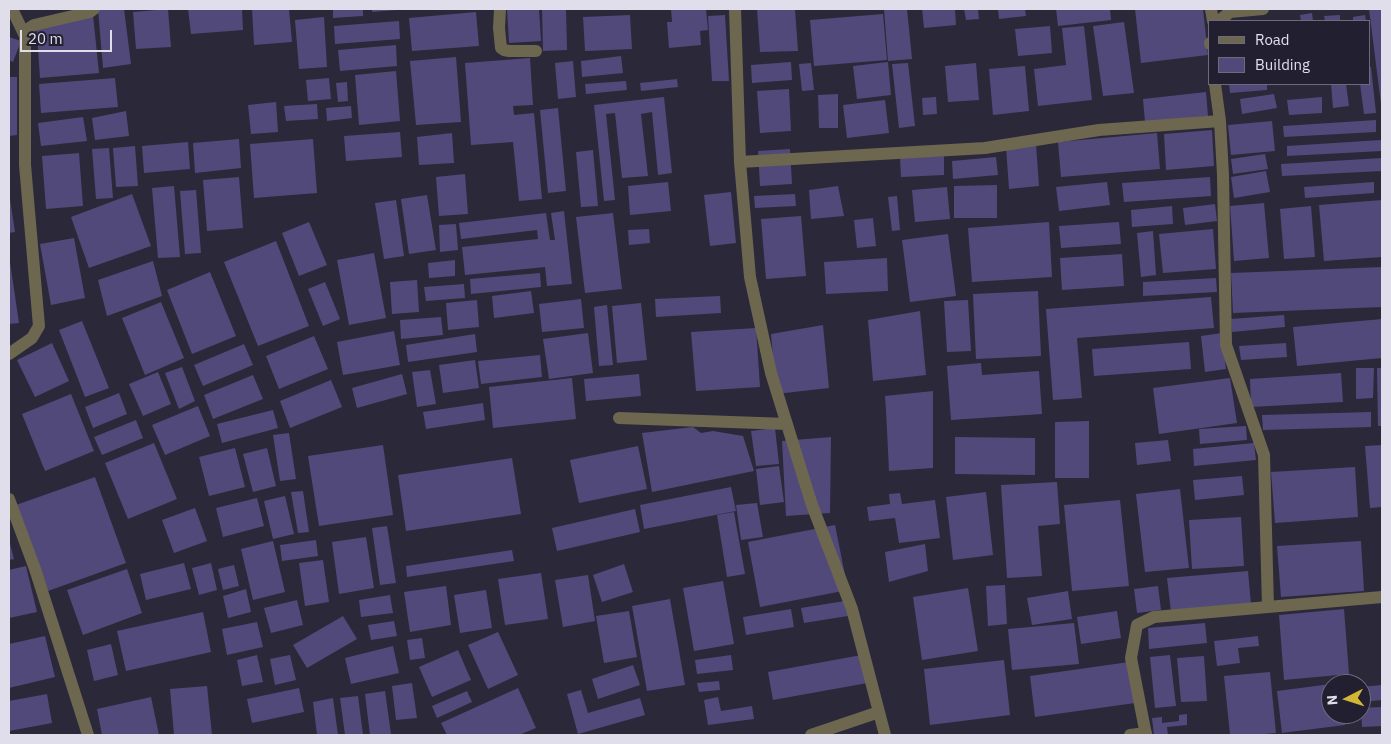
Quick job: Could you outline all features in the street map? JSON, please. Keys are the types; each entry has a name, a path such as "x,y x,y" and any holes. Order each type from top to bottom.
{"street":[{"path":"12,9 25,36"},
{"path":"9,354 32,338 39,326 38,316 25,165 25,36 28,29 34,25 90,12 94,9"},
{"path":"500,9 501,48 509,51 536,51"},
{"path":"735,9 740,162 750,277 771,373 812,505 852,609 885,735"},
{"path":"1220,20 1230,12 1263,9"},
{"path":"1215,85 1220,121 1223,174 1226,345 1264,455 1268,607"},
{"path":"740,162 984,148 1099,130 1220,121"},
{"path":"619,418 787,424"},
{"path":"9,499 36,570 88,735"},
{"path":"1130,735 1146,734 1131,658 1137,625 1154,617 1382,597"},
{"path":"811,735 879,712"}],"building":[{"path":"98,9 124,9 131,64 103,68"},
{"path":"168,9 171,47 136,49 133,12"},
{"path":"188,9 242,9 243,30 191,34"},
{"path":"252,9 289,9 292,42 254,45"},
{"path":"333,9 363,9 363,16 333,18"},
{"path":"372,9 396,9 397,10 372,12"},
{"path":"507,9 539,9 541,41 509,43"},
{"path":"542,9 566,9 567,50 543,51"},
{"path":"671,9 706,9 708,30 700,31 701,45 669,48 667,22 672,22"},
{"path":"757,9 795,9 798,51 760,52"},
{"path":"884,9 907,9 912,59 888,61"},
{"path":"922,9 955,9 956,25 924,28"},
{"path":"964,9 978,9 979,19 966,20"},
{"path":"998,9 1025,9 1026,16 999,19"},
{"path":"1056,9 1110,9 1111,20 1058,26"},
{"path":"1135,9 1203,9 1208,55 1141,63"},
{"path":"1369,9 1382,9 1382,104 1381,104"},
{"path":"476,12 479,46 412,51 409,18"},
{"path":"1312,13 1313,20 1301,20 1300,15"},
{"path":"883,14 887,60 814,66 810,20"},
{"path":"93,15 99,73 40,78 36,20"},
{"path":"630,15 632,49 585,51 583,17"},
{"path":"725,15 729,81 712,81 708,16"},
{"path":"1340,15 1340,20 1325,20 1324,16"},
{"path":"1365,15 1366,20 1353,20 1353,17"},
{"path":"324,17 327,67 299,69 295,20"},
{"path":"399,21 400,39 335,44 334,26"},
{"path":"1124,22 1134,93 1103,96 1093,26"},
{"path":"1050,26 1052,53 1018,56 1015,29"},
{"path":"1084,26 1092,100 1038,106 1034,69 1066,65 1062,28"},
{"path":"9,37 21,41 13,62 9,60"},
{"path":"396,45 397,66 340,71 338,50"},
{"path":"621,56 623,73 582,77 581,61"},
{"path":"456,57 461,122 416,125 410,61"},
{"path":"530,58 533,105 513,106 514,115 534,113 542,199 519,201 513,142 471,145 465,63"},
{"path":"573,61 576,97 558,99 555,63"},
{"path":"791,62 792,80 752,83 751,65"},
{"path":"888,62 891,95 857,99 853,66"},
{"path":"811,63 814,90 802,91 799,64"},
{"path":"908,63 915,126 899,128 892,64"},
{"path":"976,63 979,100 948,102 945,66"},
{"path":"1025,66 1029,111 993,115 989,69"},
{"path":"1371,67 1376,113 1364,114 1360,85 1371,85"},
{"path":"396,71 400,121 359,125 355,75"},
{"path":"9,77 17,77 17,135 9,136"},
{"path":"115,78 118,107 41,113 39,84"},
{"path":"329,78 331,99 308,101 306,80"},
{"path":"677,79 678,87 641,91 640,83"},
{"path":"626,81 627,90 586,94 585,84"},
{"path":"347,82 348,101 338,102 336,83"},
{"path":"1229,85 1267,85 1267,90 1230,93"},
{"path":"1331,85 1346,85 1349,106 1333,108"},
{"path":"789,89 791,131 760,133 757,91"},
{"path":"1206,92 1208,116 1145,122 1143,99"},
{"path":"838,94 838,128 819,128 818,95"},
{"path":"1274,94 1277,108 1242,114 1240,99"},
{"path":"664,97 672,173 658,175 652,112 641,114 648,176 622,178 615,113 606,114 615,200 604,201 594,105"},
{"path":"936,97 937,114 923,115 922,98"},
{"path":"1322,97 1322,113 1289,115 1287,100"},
{"path":"885,100 889,133 847,138 843,105"},
{"path":"276,102 278,132 251,134 248,105"},
{"path":"317,104 318,119 286,121 284,106"},
{"path":"351,106 352,118 327,121 326,108"},
{"path":"558,108 566,191 548,193 540,110"},
{"path":"126,111 129,136 95,140 92,118"},
{"path":"83,117 87,141 41,146 38,123"},
{"path":"1376,120 1376,132 1284,137 1283,126"},
{"path":"1272,121 1275,151 1231,155 1228,125"},
{"path":"1212,130 1214,166 1166,170 1164,134"},
{"path":"400,132 402,157 346,161 344,136"},
{"path":"452,133 454,163 419,165 417,137"},
{"path":"1157,133 1160,169 1061,177 1058,142"},
{"path":"239,139 241,168 195,173 193,143"},
{"path":"313,139 317,193 254,198 250,144"},
{"path":"1381,140 1382,151 1287,156 1287,146"},
{"path":"188,142 190,169 144,173 142,146"},
{"path":"1036,144 1039,186 1009,189 1006,147"},
{"path":"135,146 138,186 116,187 113,148"},
{"path":"109,148 113,198 96,199 92,149"},
{"path":"790,149 792,184 760,186 758,151"},
{"path":"593,150 598,206 581,207 576,152"},
{"path":"79,153 83,206 46,209 42,156"},
{"path":"1265,154 1268,169 1233,174 1231,159"},
{"path":"944,156 944,175 901,177 900,158"},
{"path":"996,157 998,175 953,179 952,161"},
{"path":"1382,158 1382,171 1282,176 1281,164"},
{"path":"1266,171 1270,192 1234,198 1231,177"},
{"path":"465,174 468,214 439,216 436,177"},
{"path":"239,177 243,228 207,231 203,180"},
{"path":"1210,177 1211,196 1124,202 1122,183"},
{"path":"668,182 671,211 630,215 628,186"},
{"path":"1107,182 1110,205 1059,211 1056,187"},
{"path":"1374,182 1374,193 1305,198 1304,187"},
{"path":"997,185 997,218 954,218 954,186"},
{"path":"174,186 180,257 158,258 152,188"},
{"path":"838,186 844,216 811,219 809,190"},
{"path":"947,187 950,219 915,222 912,190"},
{"path":"196,190 201,253 185,254 180,191"},
{"path":"731,192 736,243 710,246 704,195"},
{"path":"132,194 151,246 89,268 71,217"},
{"path":"795,194 796,206 755,208 754,196"},
{"path":"427,195 436,250 409,254 401,199"},
{"path":"897,196 900,230 892,231 888,197"},
{"path":"9,199 15,232 9,233"},
{"path":"396,200 404,256 384,259 375,203"},
{"path":"1382,200 1382,257 1324,261 1319,205"},
{"path":"1264,203 1269,258 1234,261 1230,206"},
{"path":"1215,204 1217,221 1185,225 1183,208"},
{"path":"1172,206 1173,224 1132,227 1131,210"},
{"path":"1311,206 1315,257 1284,259 1280,209"},
{"path":"564,211 572,284 547,286 545,267 465,275 462,247 538,239 537,230 461,239 459,223 546,213 550,240 555,240 551,213"},
{"path":"613,213 622,289 585,293 576,217"},
{"path":"801,216 806,276 766,279 761,219"},
{"path":"873,218 876,246 857,248 854,220"},
{"path":"309,222 327,265 299,276 282,233"},
{"path":"1049,222 1052,277 972,282 968,228"},
{"path":"1119,222 1121,244 1061,248 1059,226"},
{"path":"456,224 458,250 440,252 439,225"},
{"path":"649,229 650,243 629,245 628,230"},
{"path":"1213,229 1216,269 1163,273 1159,234"},
{"path":"1153,231 1156,275 1141,277 1137,233"},
{"path":"948,234 956,296 910,302 902,240"},
{"path":"74,238 85,298 51,305 40,244"},
{"path":"276,241 309,326 258,346 224,262"},
{"path":"374,253 386,318 349,325 337,260"},
{"path":"1122,254 1124,286 1062,290 1060,258"},
{"path":"887,258 888,291 826,294 824,262"},
{"path":"455,260 455,276 429,278 428,263"},
{"path":"153,261 162,296 107,316 98,280"},
{"path":"9,262 19,323 9,324"},
{"path":"1382,267 1382,307 1233,313 1231,273"},
{"path":"210,272 236,336 192,354 167,290"},
{"path":"540,273 541,287 471,294 470,279"},
{"path":"1216,278 1217,292 1143,296 1143,282"},
{"path":"417,280 419,312 392,314 390,282"},
{"path":"325,282 340,319 323,326 308,289"},
{"path":"464,284 465,298 426,301 424,287"},
{"path":"531,291 534,313 494,318 492,296"},
{"path":"1038,291 1041,356 976,359 973,294"},
{"path":"720,296 721,313 656,317 655,299"},
{"path":"1211,297 1214,328 1077,338 1082,398 1053,400 1046,309"},
{"path":"581,299 584,328 542,332 539,304"},
{"path":"477,300 479,327 448,330 446,303"},
{"path":"968,300 971,351 947,352 944,301"},
{"path":"161,302 184,358 145,375 122,318"},
{"path":"641,303 647,360 617,363 612,306"},
{"path":"607,305 613,365 599,366 594,307"},
{"path":"920,311 926,375 873,381 868,320"},
{"path":"1284,315 1285,327 1232,332 1231,319"},
{"path":"441,317 443,335 401,339 400,320"},
{"path":"1382,319 1382,358 1297,366 1293,327"},
{"path":"82,321 109,388 85,397 59,330"},
{"path":"823,325 829,388 776,394 771,334"},
{"path":"756,328 760,387 696,391 691,332"},
{"path":"394,331 400,365 343,375 337,342"},
{"path":"588,333 593,373 549,379 543,339"},
{"path":"1222,333 1226,369 1205,372 1201,336"},
{"path":"475,334 477,352 408,362 406,345"},
{"path":"314,336 328,369 279,389 266,356"},
{"path":"1189,342 1191,369 1094,376 1092,349"},
{"path":"52,343 69,381 35,397 17,360"},
{"path":"1286,343 1287,357 1241,360 1239,346"},
{"path":"244,344 253,365 203,386 194,365"},
{"path":"540,355 542,377 481,384 478,361"},
{"path":"475,360 479,388 443,393 439,365"},
{"path":"981,363 982,375 1039,371 1042,414 951,420 947,366"},
{"path":"182,367 195,401 179,409 165,373"},
{"path":"1356,368 1374,368 1373,398 1356,399"},
{"path":"1377,368 1382,368 1382,426 1378,426"},
{"path":"430,370 436,404 417,407 412,372"},
{"path":"158,372 171,404 143,416 129,384"},
{"path":"1341,373 1343,402 1251,407 1250,379"},
{"path":"402,374 407,394 357,408 352,388"},
{"path":"639,374 641,396 586,401 584,379"},
{"path":"253,375 263,399 213,419 204,395"},
{"path":"572,378 576,419 493,428 489,387"},
{"path":"1230,378 1237,423 1159,434 1153,388"},
{"path":"331,380 342,407 290,428 280,401"},
{"path":"933,391 933,468 889,471 885,396"},
{"path":"119,393 127,414 93,428 85,407"},
{"path":"71,394 94,451 45,471 22,414"},
{"path":"483,403 485,420 426,429 423,412"},
{"path":"198,406 210,436 165,455 152,425"},
{"path":"273,410 278,428 222,443 217,424"},
{"path":"1371,412 1371,427 1263,430 1262,415"},
{"path":"136,420 143,438 102,455 94,437"},
{"path":"1089,421 1089,478 1055,478 1055,422"},
{"path":"1246,426 1247,440 1200,444 1199,429"},
{"path":"693,427 701,433 713,431 743,436 754,471 652,492 642,433"},
{"path":"775,428 779,464 756,466 751,431"},
{"path":"289,433 296,479 280,481 273,435"},
{"path":"831,437 830,513 786,516 782,441"},
{"path":"955,437 1035,438 1035,475 955,474"},
{"path":"1168,440 1171,461 1137,465 1135,443"},
{"path":"154,443 177,499 128,519 105,463"},
{"path":"1254,443 1256,460 1194,466 1193,449"},
{"path":"383,445 393,515 319,526 308,456"},
{"path":"1382,445 1382,507 1370,508 1365,446"},
{"path":"638,446 647,489 579,503 570,460"},
{"path":"235,448 245,487 209,496 199,457"},
{"path":"267,448 276,486 253,492 243,454"},
{"path":"512,458 521,514 406,531 398,475"},
{"path":"779,466 784,502 760,505 756,469"},
{"path":"1355,467 1358,517 1275,523 1271,472"},
{"path":"1242,476 1244,495 1195,500 1193,480"},
{"path":"95,477 126,563 48,591 16,505"},
{"path":"1057,482 1060,524 1038,526 1042,576 1007,578 1001,485"},
{"path":"731,487 736,511 644,529 640,505"},
{"path":"1180,489 1189,568 1145,572 1136,494"},
{"path":"303,491 309,532 298,533 291,492"},
{"path":"986,492 993,555 953,560 946,497"},
{"path":"900,493 902,504 935,500 940,538 899,543 895,518 869,521 867,507 890,504 889,494"},
{"path":"285,496 294,534 273,539 264,501"},
{"path":"257,498 264,526 223,537 216,508"},
{"path":"1120,500 1129,586 1072,591 1064,505"},
{"path":"757,503 763,537 741,540 736,505"},
{"path":"195,508 207,541 174,553 162,520"},
{"path":"635,509 640,532 557,551 552,528"},
{"path":"734,512 745,574 727,577 717,515"},
{"path":"1241,517 1244,566 1192,569 1189,520"},
{"path":"835,525 848,590 760,607 748,542"},
{"path":"387,526 396,583 380,585 372,528"},
{"path":"366,537 374,588 339,594 332,542"},
{"path":"9,540 14,559 9,560"},
{"path":"316,540 318,556 282,561 280,545"},
{"path":"273,541 285,592 253,600 241,549"},
{"path":"1361,541 1364,591 1281,597 1277,546"},
{"path":"925,544 928,571 889,582 885,552"},
{"path":"512,550 514,561 407,577 406,566"},
{"path":"323,560 329,602 305,606 299,563"},
{"path":"184,563 191,589 146,600 140,574"},
{"path":"211,563 217,590 199,595 192,568"},
{"path":"624,564 633,592 602,602 593,575"},
{"path":"234,565 239,586 223,590 218,569"},
{"path":"26,566 37,612 9,618 9,570"},
{"path":"127,569 142,613 83,635 67,590"},
{"path":"1248,571 1251,604 1171,612 1167,578"},
{"path":"541,573 548,619 505,625 498,579"},
{"path":"588,575 595,621 563,627 555,580"},
{"path":"723,581 734,644 694,651 683,588"},
{"path":"1005,585 1007,624 988,626 986,586"},
{"path":"446,586 451,625 410,632 404,592"},
{"path":"1158,586 1161,610 1137,613 1134,589"},
{"path":"968,588 978,651 922,660 913,597"},
{"path":"246,589 251,612 228,618 223,596"},
{"path":"486,590 492,628 460,633 454,595"},
{"path":"1068,591 1072,619 1032,625 1027,598"},
{"path":"390,595 393,613 361,617 359,600"},
{"path":"670,599 685,685 647,691 632,606"},
{"path":"297,600 303,625 271,633 264,608"},
{"path":"851,600 854,615 804,623 801,608"},
{"path":"791,609 794,627 746,635 743,617"},
{"path":"1344,609 1349,674 1321,674 1321,677 1284,680 1279,615"},
{"path":"629,611 637,657 604,663 596,616"},
{"path":"1117,611 1121,638 1081,644 1077,617"},
{"path":"203,612 211,652 126,671 117,631"},
{"path":"343,616 357,639 307,668 293,645"},
{"path":"394,621 397,636 371,640 368,625"},
{"path":"257,622 263,647 227,655 222,629"},
{"path":"1074,623 1079,664 1012,670 1008,629"},
{"path":"1205,623 1207,643 1149,649 1148,628"},
{"path":"498,632 518,675 488,689 468,645"},
{"path":"45,636 55,677 9,688 9,644"},
{"path":"1258,636 1259,646 1238,648 1240,663 1217,666 1214,641"},
{"path":"422,638 425,658 410,660 407,640"},
{"path":"111,644 118,675 94,681 87,650"},
{"path":"393,646 399,673 351,684 345,658"},
{"path":"458,650 471,680 432,697 419,667"},
{"path":"867,654 873,682 773,700 768,672"},
{"path":"257,655 263,682 242,686 237,660"},
{"path":"290,655 296,680 275,685 270,659"},
{"path":"731,655 733,670 697,674 695,660"},
{"path":"1170,655 1176,706 1155,708 1150,657"},
{"path":"1204,656 1207,701 1181,702 1177,658"},
{"path":"1004,660 1010,715 930,725 924,669"},
{"path":"1129,662 1135,703 1035,717 1030,676"},
{"path":"633,665 640,685 598,699 592,679"},
{"path":"1270,672 1276,733 1230,735 1224,676"},
{"path":"719,681 720,690 699,692 697,683"},
{"path":"412,683 417,718 396,720 392,686"},
{"path":"1321,685 1321,724 1345,725 1282,733 1277,691"},
{"path":"1382,685 1382,700 1371,701 1371,686"},
{"path":"207,686 212,735 174,735 170,689"},
{"path":"299,688 304,712 252,723 247,699"},
{"path":"518,688 536,728 519,735 447,735 441,723"},
{"path":"581,690 588,713 640,698 645,715 578,734 567,694"},
{"path":"385,691 391,734 370,735 365,694"},
{"path":"467,691 472,702 437,718 432,706"},
{"path":"47,694 52,723 9,731 9,701"},
{"path":"358,696 363,735 345,735 340,698"},
{"path":"151,697 159,735 102,735 97,709"},
{"path":"718,697 721,711 752,706 754,719 708,725 704,700"},
{"path":"333,698 338,735 317,735 313,702"},
{"path":"1382,707 1382,726 1362,727 1362,724 1371,724 1371,708"},
{"path":"1187,714 1187,725 1167,727 1168,735 1154,735 1152,718 1162,717 1162,723 1179,721 1179,715"}]}
